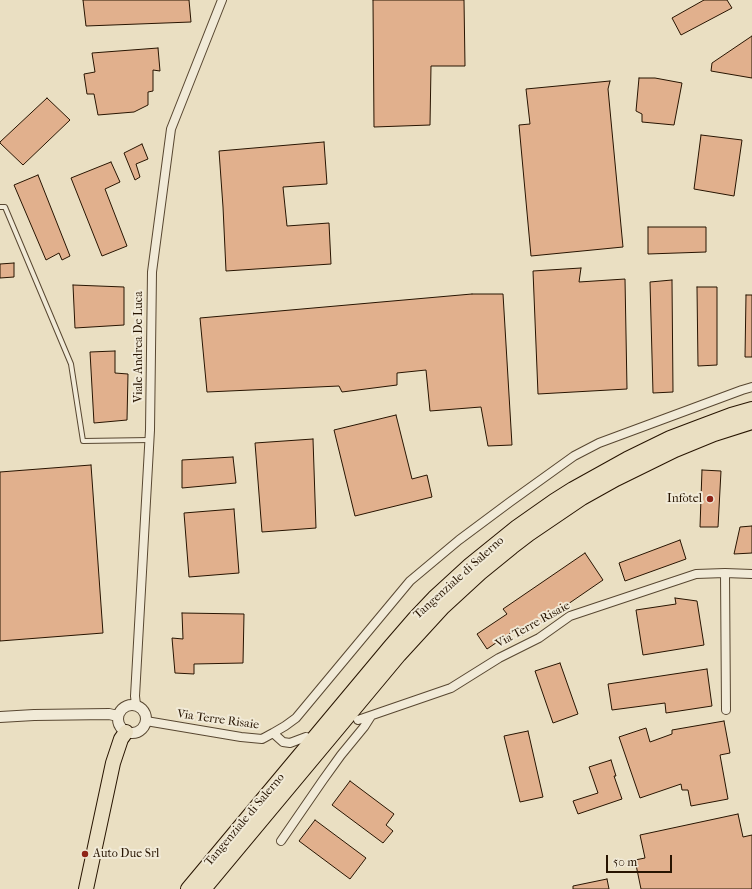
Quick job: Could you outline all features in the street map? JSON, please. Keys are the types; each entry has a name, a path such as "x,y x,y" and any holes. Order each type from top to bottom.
{"highway":[{"name":"Tangenziale di Salerno","path":"188,889 415,618 434,598 470,565 516,527 554,501 627,459 670,438 731,415 752,409"},
{"name":"Tangenziale di Salerno","path":"204,889 399,655 443,607 480,573 529,534 576,502 616,478 675,450 714,434 752,422"},
{"path":"86,889 113,763 121,740 126,732"}],"street":[{"name":"Viale Andrea De Luca","path":"136,705 135,696 150,440 152,272 171,129 222,0"},
{"path":"273,733 296,718 410,581 459,540 510,502 574,456 599,443 752,387"},
{"path":"725,572 726,710"},
{"name":"Via Terre Risaie","path":"358,720 451,688 499,658 539,638 570,616 696,574 725,572 752,574"},
{"path":"136,705 143,709 146,717 145,725 139,732 126,732 119,725 118,716 127,706 136,705"},
{"path":"0,717 87,714 110,714 118,716"},
{"path":"281,841 341,755 371,716"},
{"name":"Via Terre Risaie","path":"146,721 234,736 262,739 273,733 283,742 290,743 306,737"}],"lane":[{"path":"0,207 5,207 71,364 83,441 150,440"}],"building":[{"path":"83,0 189,0 191,22 86,26"},
{"path":"373,0 464,0 465,66 431,66 430,125 374,127"},
{"path":"704,0 727,0 732,8 681,35 672,18"},
{"path":"752,36 752,78 711,71 712,63"},
{"path":"158,48 160,71 153,70 153,91 148,92 148,105 134,112 98,115 94,94 87,94 84,74 95,72 92,53"},
{"path":"639,78 655,78 682,83 674,125 642,122 642,114 636,111"},
{"path":"610,81 608,89 623,247 531,256 519,125 530,124 526,89"},
{"path":"47,98 70,120 23,165 0,142"},
{"path":"701,135 742,140 734,196 694,189"},
{"path":"324,142 327,184 283,187 287,226 329,223 331,264 226,271 219,151"},
{"path":"142,144 148,159 136,164 140,177 135,180 124,153"},
{"path":"111,162 120,182 105,189 127,246 102,256 71,178"},
{"path":"38,175 70,256 62,260 59,253 46,260 14,185"},
{"path":"648,227 706,227 706,252 648,254"},
{"path":"14,263 14,277 0,278 0,264"},
{"path":"581,268 579,282 625,279 627,389 538,394 533,271"},
{"path":"672,280 673,392 653,393 650,282"},
{"path":"73,285 124,287 124,325 75,328"},
{"path":"697,287 717,287 717,365 698,366"},
{"path":"472,294 503,294 512,445 488,446 481,407 430,411 426,370 397,373 397,385 342,392 339,386 207,392 200,318"},
{"path":"746,295 752,295 752,357 745,357"},
{"path":"115,351 115,373 128,374 127,420 94,423 90,352"},
{"path":"396,415 412,479 427,475 432,497 355,516 334,430"},
{"path":"313,439 316,528 262,532 255,443"},
{"path":"233,457 236,483 182,488 182,460"},
{"path":"91,465 103,633 0,641 0,472"},
{"name":"Infotel","path":"702,470 721,471 718,527 700,527"},
{"path":"234,509 239,573 189,577 184,513"},
{"path":"752,526 752,553 734,554 740,527"},
{"path":"680,540 686,559 625,581 619,563"},
{"path":"585,553 603,580 520,637 515,630 487,649 477,634 507,614 503,609"},
{"path":"675,598 697,601 704,645 643,655 636,610 676,604"},
{"path":"182,613 244,614 243,663 194,664 194,674 175,673 172,638 183,639"},
{"path":"560,663 578,714 553,723 535,671"},
{"path":"707,669 712,706 666,713 665,703 612,710 608,684"},
{"path":"724,721 730,753 720,755 728,799 691,806 688,790 682,790 681,784 640,798 619,737 646,728 650,742 672,734 672,730"},
{"path":"528,731 543,797 520,802 504,736"},
{"path":"611,760 616,776 614,776 622,799 578,814 573,801 598,793 589,767"},
{"path":"350,781 394,814 386,825 393,831 383,843 332,805"},
{"path":"738,814 743,837 752,835 752,889 641,889 635,860 645,858 640,835"},
{"path":"315,820 366,858 350,879 299,841"},
{"path":"607,879 609,889 573,889 573,886"}],"place":[{"name":"Infotel","path":"710,499"},
{"name":"Auto Due Srl","path":"85,854"}]}
